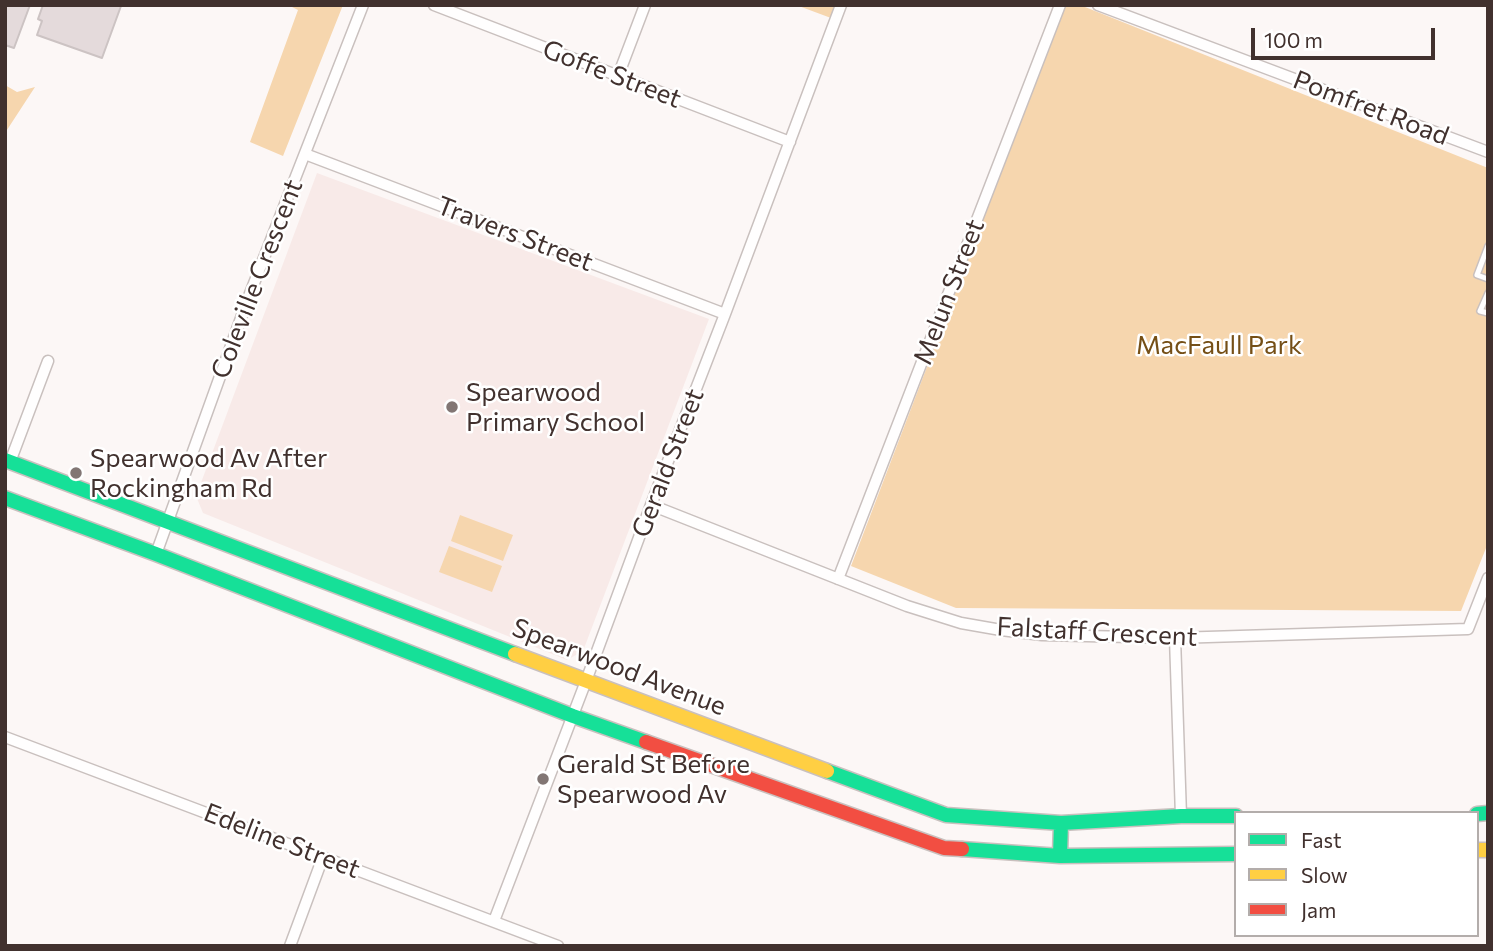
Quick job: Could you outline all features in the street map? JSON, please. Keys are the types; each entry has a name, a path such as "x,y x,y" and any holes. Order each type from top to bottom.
{"main road":[{"name":"Spearwood Avenue","path":"8,461 946,815 1061,823 1181,816 1234,816"},
{"path":"5,498 573,716 944,848 1060,856 1234,854"},
{"path":"1060,856 1061,823"}],"street":[{"name":"Coleville Crescent","path":"156,554 249,296 363,5"},
{"name":"Goffe Street","path":"434,5 790,142"},
{"path":"618,76 645,5"},
{"name":"Gerald Street","path":"494,921 841,5"},
{"name":"Melun Street","path":"838,579 1060,5"},
{"name":"Pomfret Road","path":"1098,5 1488,152"},
{"name":"Travers Street","path":"305,154 725,314"},
{"path":"8,461 48,361"},
{"name":"Falstaff Crescent","path":"651,505 907,606 961,623 1042,635 1175,638 1468,629 1488,578"},
{"path":"1175,638 1181,816"},
{"name":"Edeline Street","path":"5,737 558,946"},
{"path":"290,946 323,857"}],"lane":[{"path":"1488,246 1477,275 1488,279"},
{"path":"1488,293 1480,311 1488,313"}],"shaded area":[{"name":"Spearwood Primary School","path":"317,173 709,319 583,651 567,660 203,513 196,496"}],"green space":[{"path":"288,5 343,5 283,156 250,142 298,10"},
{"path":"796,5 836,5 831,18"},
{"name":"MacFaull Park","path":"1065,5 1080,5 1488,168 1488,543 1461,611 956,608 851,566"},
{"path":"5,85 17,92 35,87 5,133"},
{"path":"460,515 513,535 503,561 451,541"},
{"path":"449,546 502,566 492,592 439,572"}],"building":[{"path":"5,5 30,5 14,48 5,45"},
{"path":"43,5 121,6 102,58 37,35 42,21 38,19"}],"traffic: fast":[{"path":"5,460 515,654"},
{"path":"5,498 646,742"},
{"path":"827,771 946,815 1061,823 1181,816 1234,816"},
{"path":"1479,814 1488,813"},
{"path":"1060,856 1061,823"},
{"path":"962,849 1060,856 1234,854"}],"traffic: slow":[{"path":"515,654 827,771"},
{"path":"1479,850 1488,850"}],"traffic: jam":[{"path":"646,742 944,848 962,849"}],"place":[{"name":"Spearwood Primary School","path":"452,407"},
{"name":"Spearwood Av After Rockingham Rd","path":"76,473"},
{"name":"Gerald St Before Spearwood Av","path":"543,779"}]}
